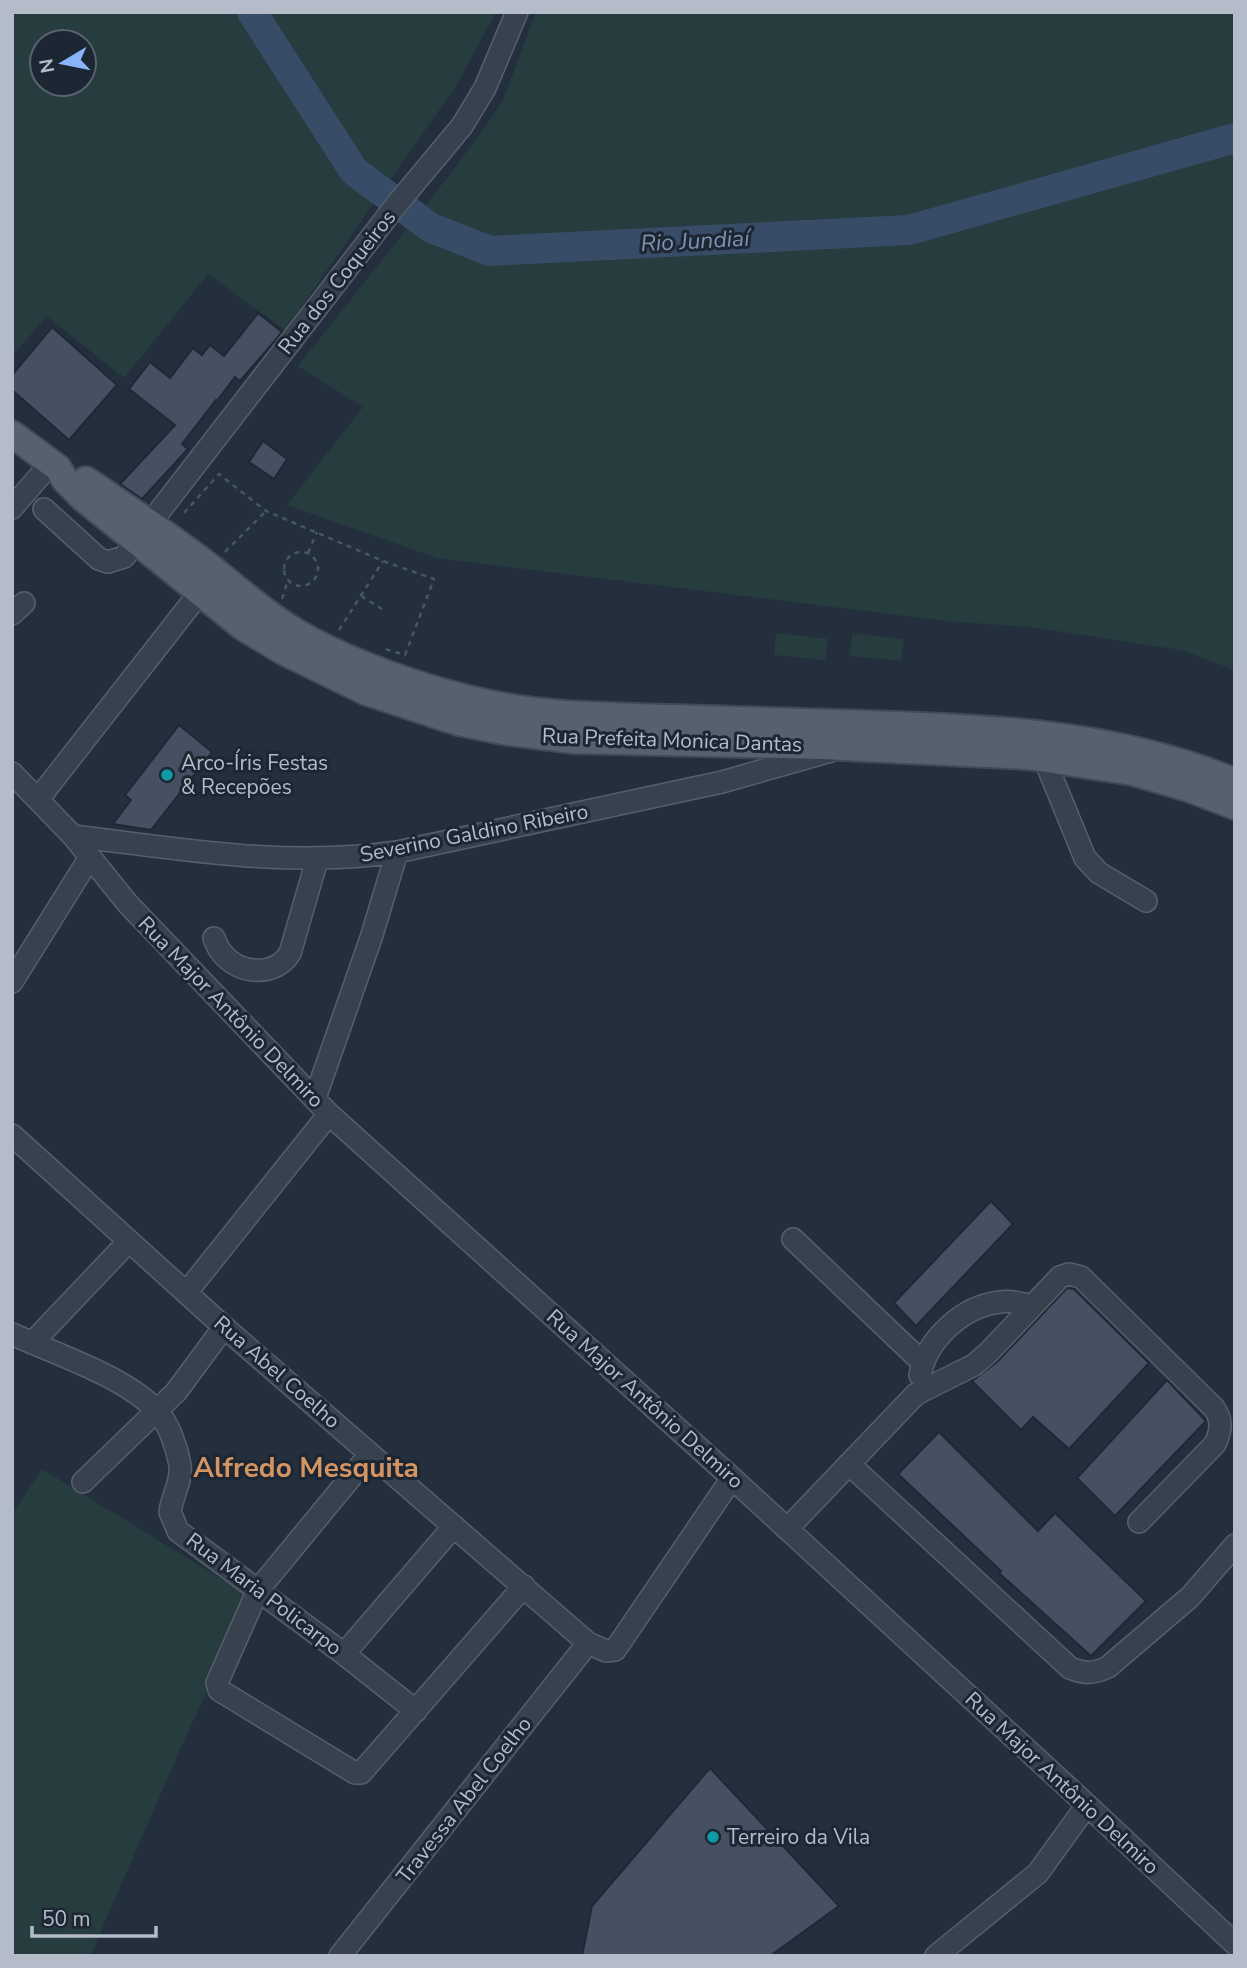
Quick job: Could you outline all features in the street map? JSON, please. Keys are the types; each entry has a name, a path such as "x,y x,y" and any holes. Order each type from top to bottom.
{"main road":[{"name":"Rua Prefeita Monica Dantas","path":"12,434 54,466 74,472 143,531 310,640 354,660 465,699 578,715 846,735 1044,758 1133,772 1188,788 1235,806"},
{"name":"Rua Prefeita Monica Dantas","path":"846,735 937,726 1064,737 1115,744 1169,758 1235,782"}],"street":[{"name":"Rua dos Coqueiros","path":"44,509 99,559 108,562 124,557 470,115 485,88 517,12"},
{"path":"12,508 54,466"},
{"path":"39,798 211,574"},
{"name":"Severino Galdino Ribeiro","path":"73,836 236,856 317,860 356,858 397,852 722,782 846,735"},
{"path":"1044,758 1085,858 1092,867 1146,901"},
{"name":"Rua Major Antônio Delmiro","path":"12,773 73,836 128,904 322,1106 732,1478 1235,1944"},
{"path":"186,1293 322,1106 397,852"},
{"path":"12,982 89,857"},
{"path":"214,938 221,953 243,968 267,970 285,961 290,953 317,860"},
{"name":"Rua Abel Coelho","path":"12,1135 224,1327 588,1643 612,1651 732,1478"},
{"path":"793,1239 923,1363"},
{"path":"32,1343 129,1241"},
{"path":"787,1529 916,1394 974,1365 1060,1277 1069,1274 1081,1277 1214,1408 1235,1442"},
{"path":"916,1394 923,1363 943,1333 971,1311 1003,1301 1032,1306"},
{"path":"83,1482 158,1411 199,1364 224,1327"},
{"path":"12,1334 121,1384 158,1411"},
{"name":"Rua Maria Policarpo","path":"158,1411 170,1433 179,1464 179,1479 170,1507 172,1522 183,1534 416,1711"},
{"path":"1139,1522 1215,1444 1221,1430 1221,1422"},
{"path":"370,1454 258,1591 217,1688 261,1718 355,1773 363,1772 524,1586"},
{"path":"849,1464 1070,1668 1083,1674 1096,1673 1108,1667 1139,1641 1190,1597 1235,1545"},
{"path":"344,1654 454,1525"},
{"name":"Travessa Abel Coelho","path":"340,1956 588,1643"},
{"path":"936,1956 1038,1873 1087,1805"}],"path":[{"path":"184,513 219,474 266,511 383,561 435,579 405,655 371,644"},
{"path":"211,574 266,511"},
{"path":"308,553 317,532"},
{"path":"297,552 308,553 319,566 313,582 303,587 297,586 288,580 284,569 288,559 297,552"},
{"path":"338,632 383,561"},
{"path":"272,597 281,602 288,580"},
{"path":"361,596 382,609"}],"green space":[{"path":"12,12 496,12 456,86 285,330 208,274 124,378 47,316 12,356"},
{"path":"536,12 1235,12 1235,670 1181,650 1030,627 945,621 437,558 287,505 363,407 298,366 451,173 502,103"},
{"path":"776,633 828,639 825,660 774,655"},
{"path":"852,633 904,639 901,661 850,656"},
{"path":"42,1469 251,1597 182,1745 90,1956 12,1956 12,1514"}],"building":[{"path":"258,313 282,332 240,381 235,377 216,400 182,444 188,449 142,499 120,484 175,425 129,389 150,362 170,378 193,348 202,355 210,345 224,356"},
{"path":"52,327 117,385 69,440 12,390 12,375"},
{"path":"263,441 287,459 274,479 249,462"},
{"path":"179,725 212,752 151,830 113,824 131,800 125,795"},
{"path":"991,1201 1013,1224 916,1326 894,1303"},
{"path":"1067,1288 1074,1289 1149,1363 1069,1449 1033,1417 1021,1430 972,1381 998,1361"},
{"path":"1167,1380 1206,1421 1115,1516 1077,1478"},
{"path":"939,1432 1038,1531 1055,1513 1146,1601 1091,1656 999,1573 1001,1571 898,1474"},
{"name":"Terreiro da Vila","path":"710,1768 839,1906 770,1956 582,1956 592,1906"}],"waterway":[{"name":"Rio Jundiaí","path":"252,12 354,171 431,228 490,251 909,230 1235,138"}],"place":[{"name":"Arco-Íris Festas & Recepões","path":"167,775"},
{"name":"Terreiro da Vila","path":"713,1837"}],"district":[{"name":"Alfredo Mesquita","path":"306,1468"}]}
